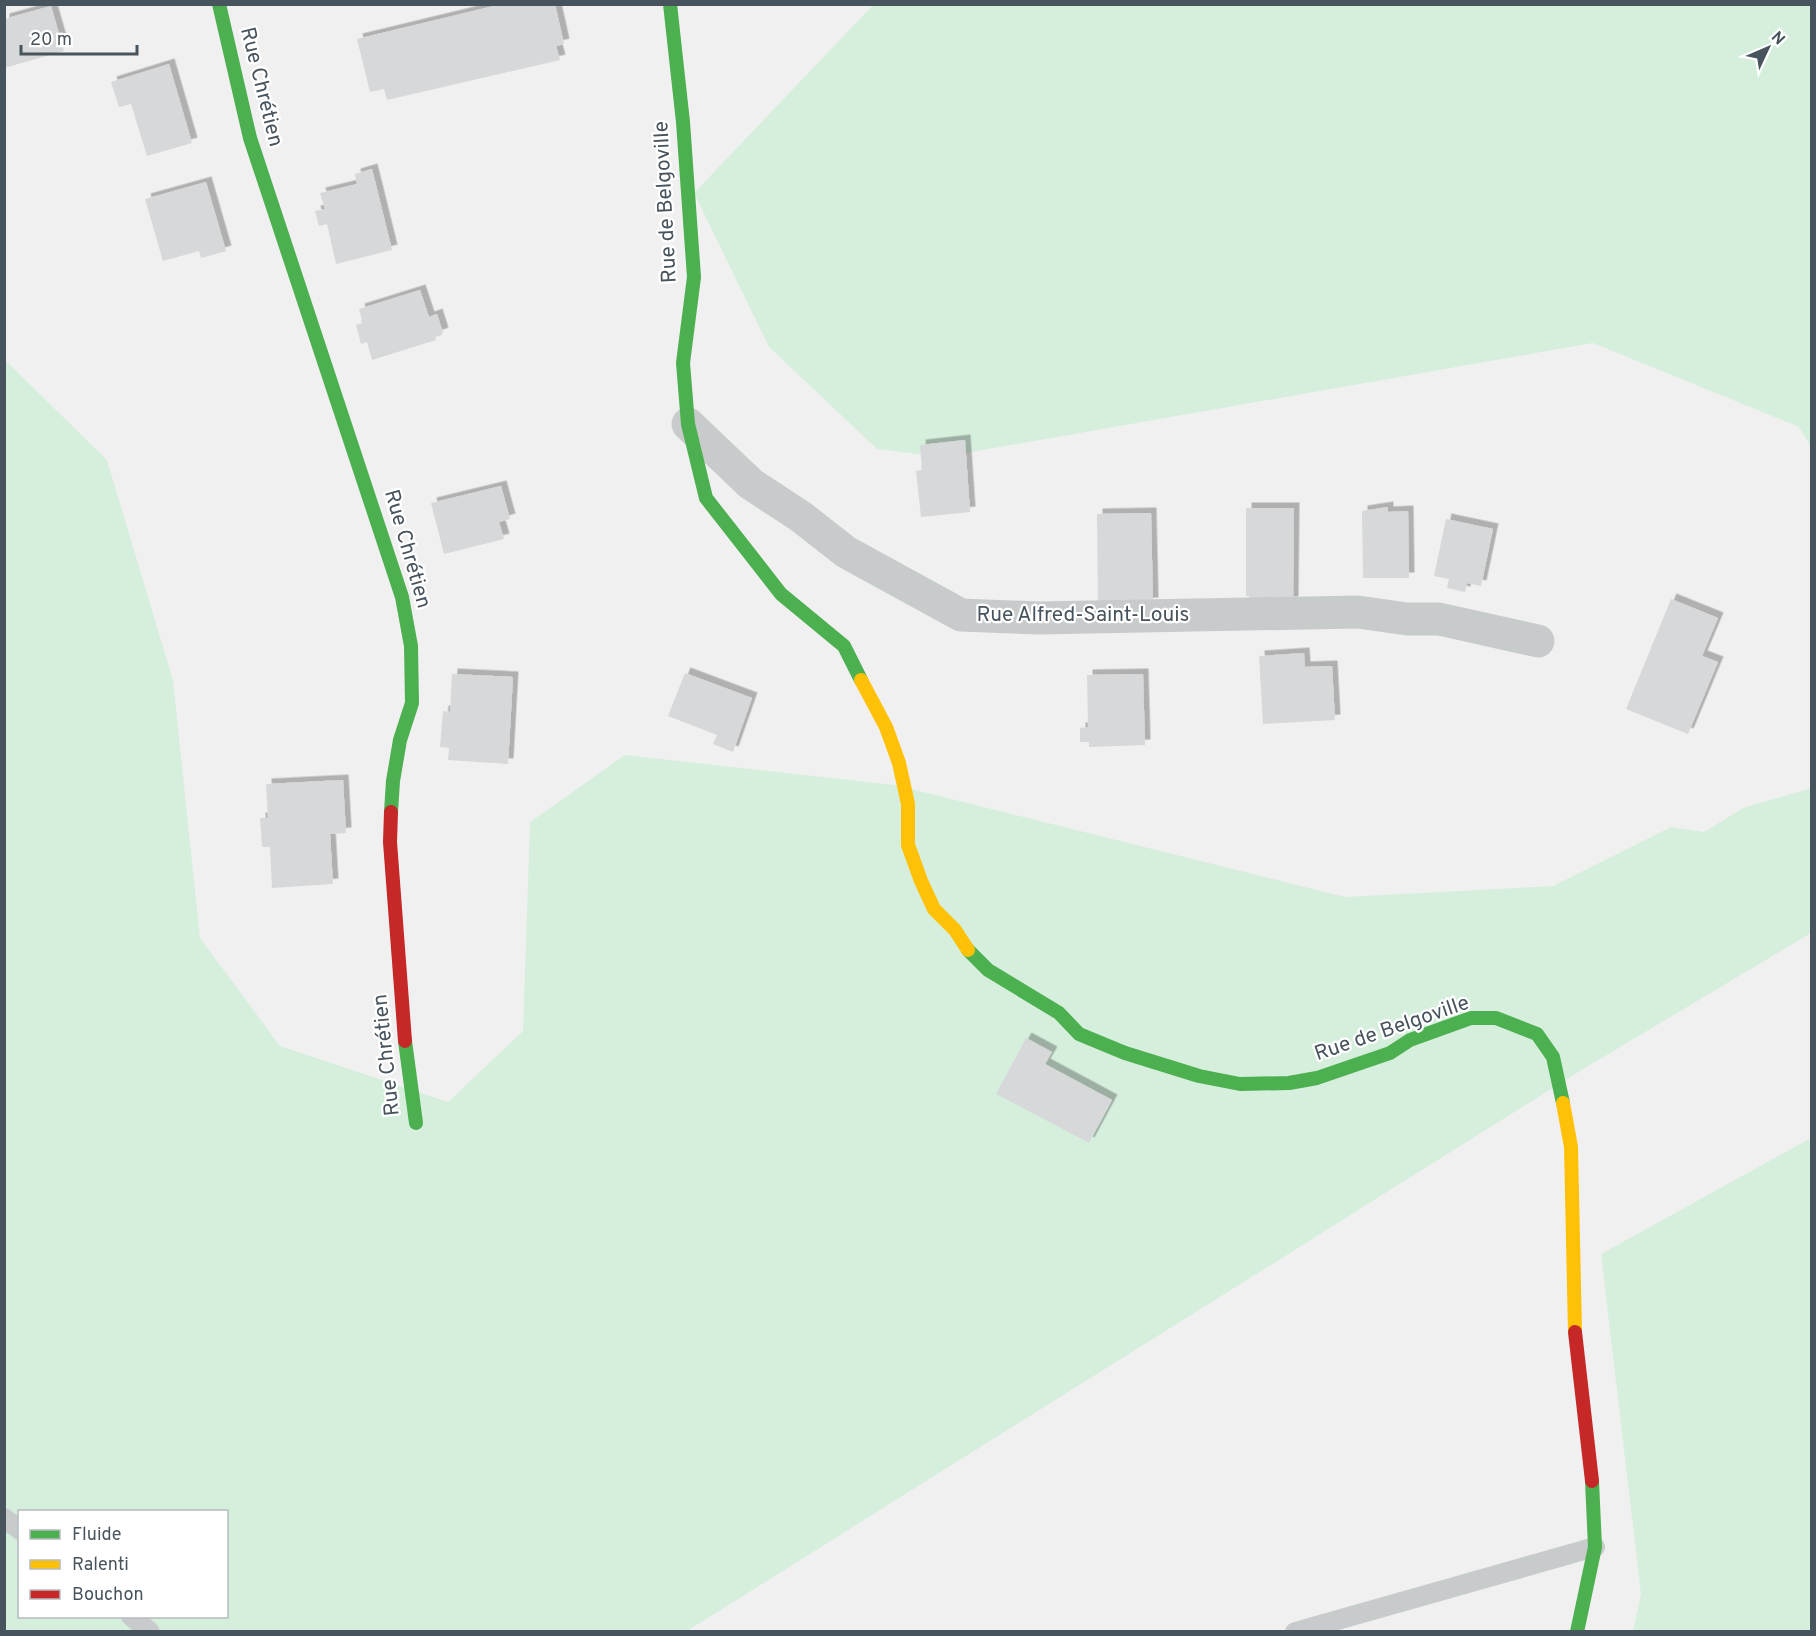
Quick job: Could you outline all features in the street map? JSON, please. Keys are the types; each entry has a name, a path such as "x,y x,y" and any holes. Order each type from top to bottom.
{"street":[{"name":"Rue Chrétien","path":"219,4 250,138 402,597 411,646 412,703 400,740 393,781 390,842 401,1014 416,1124"},
{"name":"Rue de Belgoville","path":"669,4 683,122 694,277 683,363 688,424 706,498 781,594 844,646 856,666 864,691 886,726 899,763 908,804 908,845 934,909 988,970 1059,1013 1079,1034 1125,1053 1170,1065 1199,1076 1240,1083 1289,1083 1317,1078 1390,1053 1410,1040 1471,1018 1496,1018 1537,1034 1553,1058 1562,1090 1563,1114 1571,1147 1575,1335 1595,1506 1595,1547 1577,1632"},
{"name":"Rue Alfred-Saint-Louis","path":"688,424 751,484 800,516 846,552 962,615 1039,618 1358,612 1407,619 1439,619 1538,641"}],"lane":[{"path":"4,1518 18,1528"},
{"path":"1295,1632 1595,1547"},
{"path":"132,1618 150,1632"}],"green space":[{"path":"873,5 1811,5 1811,447 1799,427 1593,343 943,457 877,449 769,347 694,193"},
{"path":"4,359 107,460 173,680 200,938 280,1046 448,1102 523,1031 530,822 625,755 895,785 1345,897 1553,886 1671,827 1704,832 1743,808 1811,788 1811,933 1580,1071 687,1631 5,1631"},
{"path":"1811,1138 1811,1631 1633,1631 1641,1594 1601,1254"}],"building":[{"path":"502,4 555,4 564,44 556,46 560,60 387,100 384,89 370,92 357,39"},
{"path":"51,6 64,51 4,68 4,19"},
{"path":"169,64 192,143 147,156 131,104 119,107 111,82"},
{"path":"372,169 392,250 336,264 327,224 319,226 315,211 325,209 320,193 357,184 355,174"},
{"path":"206,182 226,251 201,258 199,251 163,261 145,199"},
{"path":"420,290 429,317 437,314 443,333 435,336 436,340 372,360 367,342 361,344 356,325 363,323 359,309"},
{"path":"965,440 970,512 921,517 916,471 922,470 920,445"},
{"path":"501,486 510,519 499,522 504,539 444,554 431,503"},
{"path":"1388,507 1388,512 1408,511 1409,578 1363,578 1362,511"},
{"path":"1246,508 1294,508 1293,602 1249,602 1249,596 1246,596"},
{"path":"1151,513 1153,603 1098,604 1097,514"},
{"path":"1446,519 1493,529 1481,586 1467,583 1465,592 1447,588 1449,579 1434,576"},
{"path":"1671,599 1718,618 1702,656 1718,662 1688,734 1626,709"},
{"path":"1304,653 1305,667 1332,666 1335,720 1263,724 1259,656"},
{"path":"685,673 752,698 733,752 713,744 717,735 668,716"},
{"path":"452,674 513,677 508,764 448,760 449,748 440,747 443,711 450,712"},
{"path":"1143,674 1145,745 1089,747 1089,742 1080,742 1080,728 1088,727 1087,675"},
{"path":"343,780 346,833 330,834 333,884 272,888 270,847 262,847 260,818 268,818 266,784"},
{"path":"1026,1038 1052,1052 1045,1064 1112,1100 1089,1143 996,1094"}],"traffic: fast":[{"path":"219,4 250,138 402,597 411,646 412,703 400,740 393,781 391,812"},
{"path":"670,4 683,122 694,277 683,363 688,424 706,498 781,594 844,646 861,680"},
{"path":"968,950 988,970 1059,1013 1079,1034 1125,1053 1199,1076 1240,1084 1289,1083 1317,1078 1390,1053 1410,1040 1471,1018 1496,1018 1537,1034 1553,1057 1563,1103"},
{"path":"405,1041 416,1123"},
{"path":"1577,1632 1595,1547 1592,1481"}],"traffic: slow":[{"path":"861,680 886,727 899,763 908,804 908,845 921,881 934,909 955,930 968,950"},
{"path":"1563,1103 1571,1147 1575,1332"}],"traffic: jam":[{"path":"391,812 390,842 405,1041"},
{"path":"1575,1332 1592,1481"}]}
